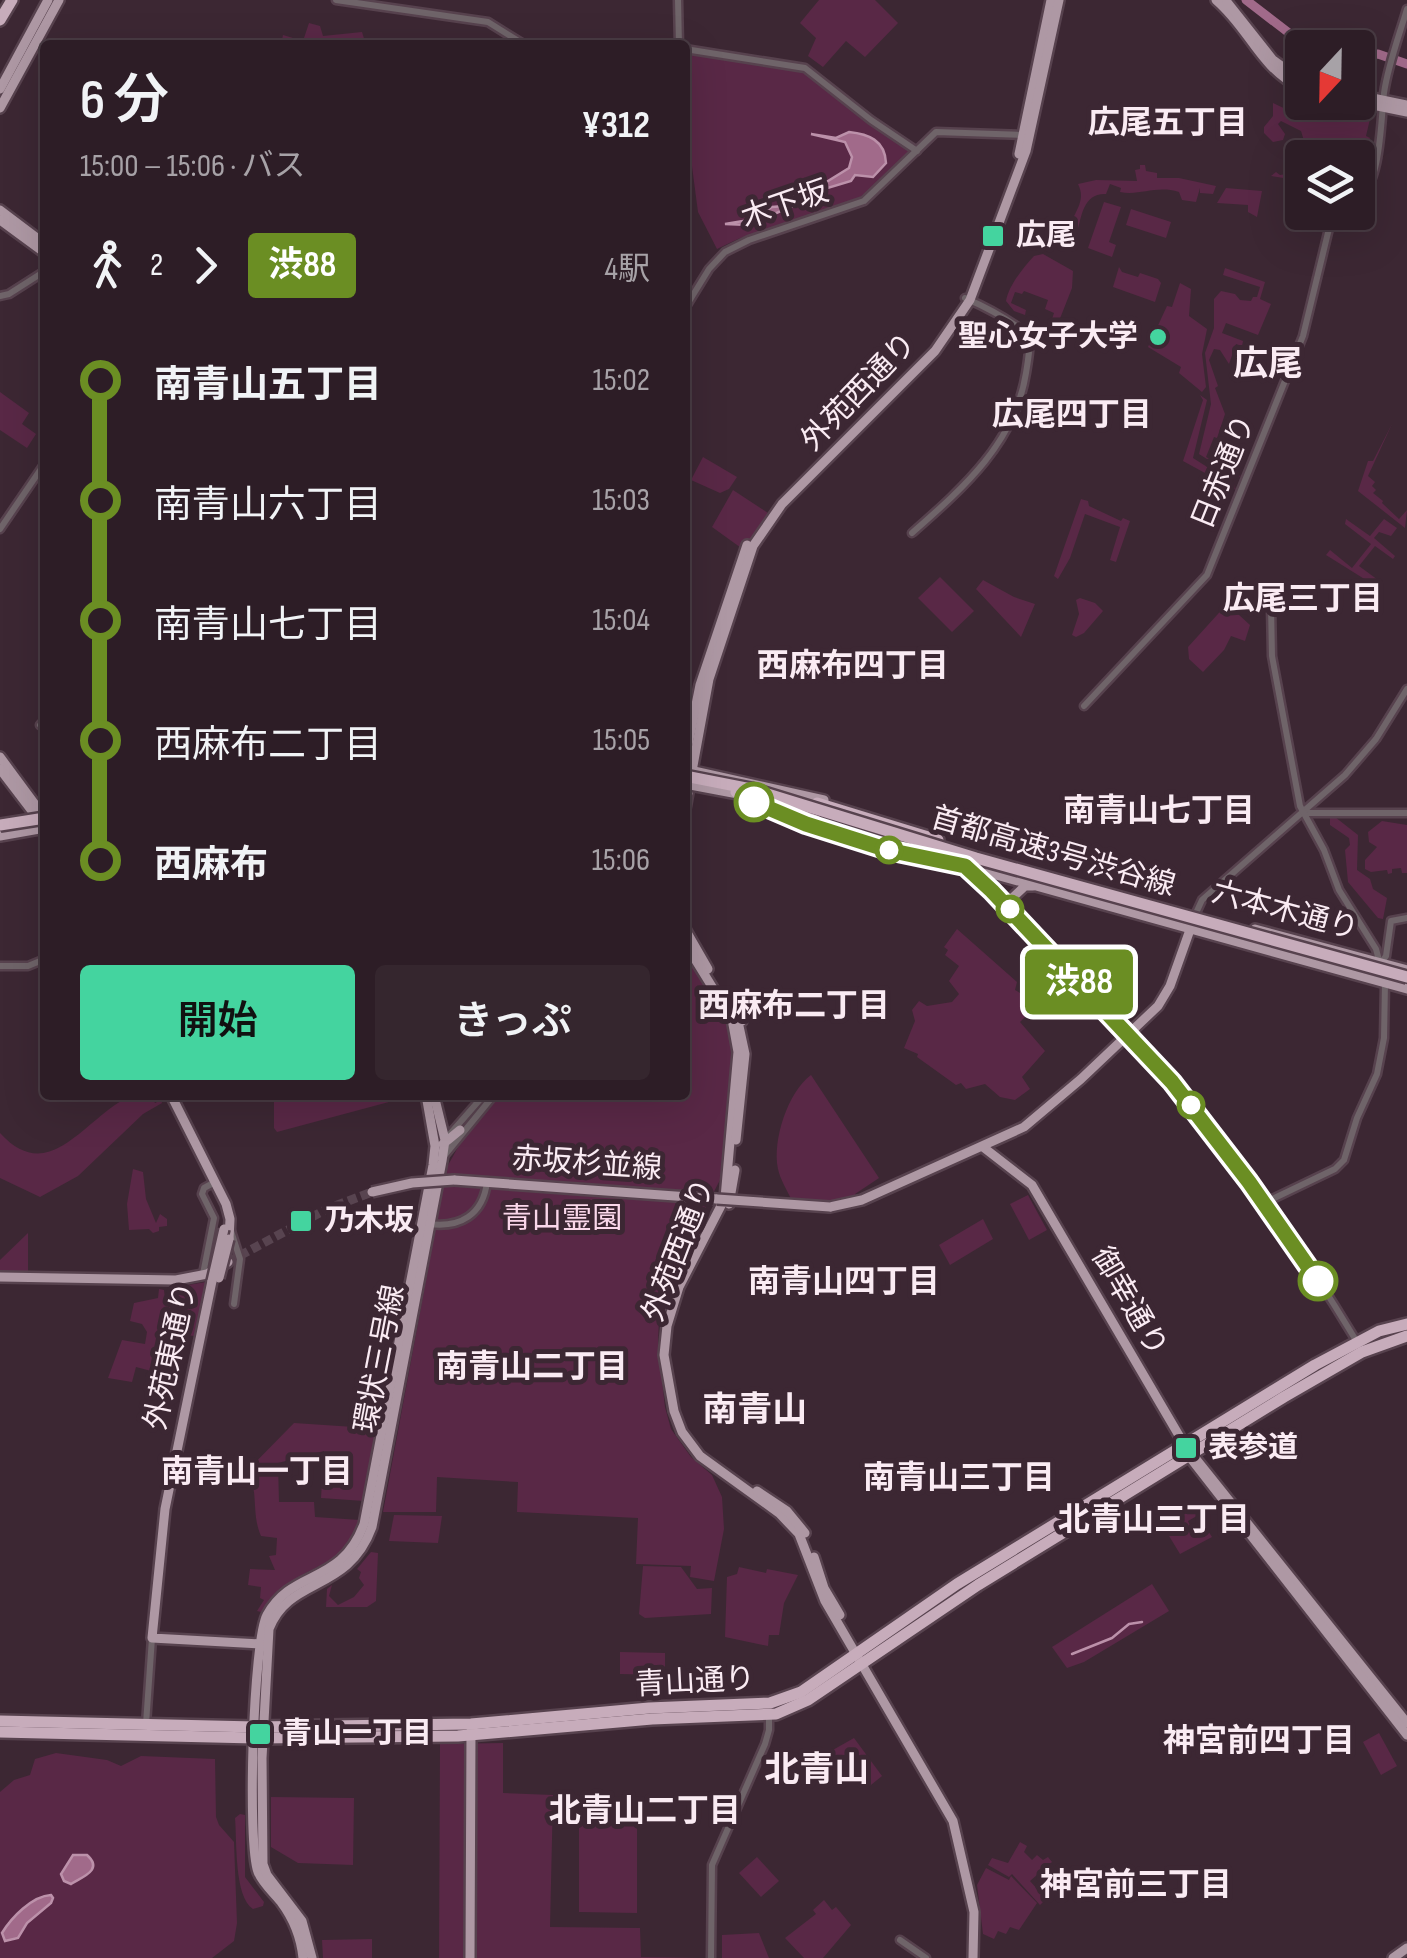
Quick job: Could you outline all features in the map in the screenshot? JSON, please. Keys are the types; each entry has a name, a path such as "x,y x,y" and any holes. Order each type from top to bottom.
{"highway":[{"name":"首都高速3号渋谷線","path":"690,780 973,864 1407,980"},
{"name":"首都高速3号渋谷線","path":"690,780 764,792 976,858 1407,980"},
{"path":"735,791 930,857"},
{"path":"764,792 787,795 938,840"},
{"path":"0,828 40,821"},
{"name":"青山通り","path":"0,1721 259,1733 471,1729 652,1719 802,1704 957,1584 1024,1550 1360,1347 1407,1324"},
{"name":"青山通り","path":"1360,1347 1407,1336"},
{"name":"青山通り","path":"0,1732 147,1730"}],"main road":[{"path":"0,88 48,0"},
{"path":"0,108 59,0"},
{"name":"外苑西通り","path":"690,763 720,640 762,528 928,359 968,299 1007,207 1055,0"},
{"path":"1216,0 1274,72 1285,79"},
{"path":"1224,0 1273,60 1285,69"},
{"path":"1375,101 1384,104"},
{"path":"1375,103 1407,108"},
{"path":"0,210 40,240"},
{"path":"0,220 40,249"},
{"name":"外苑西通り","path":"690,734 716,630 744,550 762,519 917,364 968,299"},
{"path":"0,758 40,816"},
{"path":"0,769 40,816"},
{"path":"690,779 736,783 890,842 1141,899 1151,908 1193,921"},
{"path":"690,780 818,798 896,823 969,857 1193,921"},
{"path":"690,781 888,850 930,857 969,857"},
{"path":"805,808 938,840"},
{"name":"六本木通り","path":"969,857 998,876 1332,949 1355,964 1407,980"},
{"path":"1022,922 1009,902 1025,886 1036,886"},
{"path":"983,1147 1038,1117 1166,996 1193,921"},
{"name":"六本木通り","path":"1193,921 1245,944 1407,980"},
{"name":"外苑西通り","path":"690,938 746,1030 748,1044 734,1191 674,1317 670,1348 683,1422 694,1441 725,1471 795,1528 824,1601 953,1821 974,1912 973,1958"},
{"name":"外苑西通り","path":"690,951 732,1018 738,1052 727,1191 672,1304 665,1336 665,1362 682,1432 700,1456 725,1471"},
{"path":"170,1100 212,1183 228,1232"},
{"name":"環状三号線","path":"428,1100 436,1124"},
{"name":"環状三号線","path":"264,1644 278,1612 298,1594 342,1572 366,1544 372,1527 404,1369 426,1224 434,1155 434,1100"},
{"path":"436,1124 460,1127"},
{"path":"436,1124 445,1140"},
{"path":"429,1190 445,1140 460,1127"},
{"name":"環状三号線","path":"426,1224 445,1140"},
{"name":"御幸通り","path":"983,1147 1032,1185 1187,1450"},
{"name":"赤坂杉並線","path":"372,1192 418,1182 454,1180 830,1206 862,1200 983,1147"},
{"name":"外苑東通り","path":"154,1638 165,1509 211,1278 228,1232"},
{"path":"0,1277 211,1278 228,1262"},
{"path":"1187,1450 1407,1723"},
{"path":"1187,1450 1407,1736"},
{"path":"154,1638 264,1644 255,1859 263,1881 291,1916 303,1958"},
{"path":"470,1958 471,1729"},
{"path":"259,1733 263,1864 302,1921 312,1958"},
{"path":"1393,1958 1405,1954"}],"street":[{"path":"336,0 488,22 517,40"},
{"path":"678,0 681,40"},
{"path":"1375,156 1391,64 1407,9"},
{"path":"690,48 805,68 917,151 938,132 1026,135"},
{"name":"木下坂","path":"690,299 709,268 732,248 864,201 917,151"},
{"name":"日赤通り","path":"1084,706 1204,579 1306,324 1329,230"},
{"path":"0,296 10,294 40,274"},
{"path":"912,533 995,452 1022,400 1030,338 993,309 968,299"},
{"path":"0,530 40,470"},
{"path":"1271,606 1272,656 1302,813 1324,850 1339,890 1370,938 1383,973"},
{"path":"1193,921 1202,900 1362,757 1407,689"},
{"path":"1302,813 1407,813"},
{"path":"969,857 992,891 1130,1034 1194,1110 1264,1203 1360,1347"},
{"path":"1264,1203 1344,1160 1377,1074 1384,1038 1383,973 1392,921 1407,918"},
{"path":"0,966 28,966 40,961"},
{"path":"460,1127 486,1100"},
{"path":"442,1160 486,1100"},
{"path":"426,1224 447,1226 464,1221 481,1204 487,1182"},
{"path":"211,1278 214,1218 202,1194 212,1183"},
{"path":"228,1232 240,1259 234,1304"},
{"path":"147,1730 154,1638"},
{"path":"711,1958 712,1864 765,1744 769,1709"},
{"path":"900,1940 926,1958"}],"green space":[{"path":"819,0 875,0 898,23 865,57 846,41 823,67 808,56 816,38 800,23"},
{"path":"309,23 320,26 323,36 362,32 364,40 303,40"},
{"path":"690,52 804,70 869,123 908,147 909,155 857,200 717,249 698,212 690,151"},
{"path":"1273,103 1285,109 1285,120 1370,120 1366,136 1370,138 1304,140 1301,131 1281,121 1278,124 1285,134 1283,140 1273,142 1264,133 1264,127 1273,116"},
{"path":"1140,165 1157,173 1157,178 1216,186 1213,194 1200,193 1200,188 1196,202 1182,200 1179,192 1171,190 1127,193 1110,184 1106,194 1088,201 1077,232 1073,231 1069,241 1056,236 1060,225 1071,224 1078,209 1078,184 1096,180 1137,181 1135,170"},
{"path":"1226,188 1262,191 1257,217 1248,212 1248,205 1217,203"},
{"path":"1104,202 1121,207 1109,242 1116,245 1112,257 1088,248"},
{"path":"1131,209 1171,222 1166,238 1126,225"},
{"path":"1043,254 1073,271 1072,288 1059,321 1052,319 1054,313 1045,309 1048,300 1024,291 1015,292 1011,303 1026,310 1025,315 1014,311 1006,301 1021,271 1034,256"},
{"path":"1119,267 1122,272 1138,277 1140,273 1158,279 1161,283 1155,302 1113,287"},
{"path":"1225,268 1265,282 1260,299 1271,304 1258,335 1226,323 1222,333 1243,341 1242,346 1236,344 1229,364 1220,350 1214,349 1209,360 1225,414 1206,457 1241,476 1237,478 1199,454 1211,404 1205,353 1214,328 1214,299 1221,291 1251,301 1260,287 1223,275"},
{"path":"1180,283 1191,289 1189,316 1207,329 1202,354 1206,387 1202,392 1179,373 1181,367 1148,347 1167,306 1172,307"},
{"path":"0,392 29,413 22,424 36,434 27,448 0,430"},
{"path":"1200,395 1207,400 1193,458 1234,484 1236,490 1183,461 1203,400"},
{"path":"1392,424 1368,476 1375,482 1373,493 1399,519 1407,510 1405,528 1358,491 1368,461 1373,461"},
{"path":"703,457 737,477 729,489 720,493 691,480"},
{"path":"733,490 768,513 744,550 712,527"},
{"path":"1081,499 1121,521 1130,521 1116,562 1110,560 1120,527 1085,514 1070,558 1058,579 1054,576"},
{"path":"1346,519 1370,536 1384,519 1397,528 1391,536 1379,532 1374,538 1395,556 1393,559 1375,546 1359,566 1378,580 1374,585 1326,555 1330,550 1352,568 1371,544 1345,524"},
{"path":"940,577 974,611 952,632 918,598"},
{"path":"983,580 1035,604 1021,637 976,589"},
{"path":"1076,600 1095,603 1103,611 1076,637 1072,635 1079,614"},
{"path":"1227,604 1250,625 1245,641 1231,636 1224,650 1203,672 1189,659 1188,647"},
{"path":"1335,817 1358,835 1357,870 1387,898 1383,919 1348,882 1345,850 1350,845 1349,838 1330,825 1330,818"},
{"path":"1382,821 1407,825 1407,873 1402,873 1401,868 1388,874 1387,870 1365,869 1365,860 1377,847 1369,842 1368,832"},
{"path":"957,929 1017,982 1015,990 1028,998 1032,993 1041,1001 1020,1022 1045,1051 1022,1077 1030,1089 1015,1100 1000,1097 985,1084 966,1089 961,1083 956,1085 918,1054 904,1048 915,1021 912,1010 919,1001 927,1006 952,1002 959,994 949,981 959,966 945,955 948,950 944,947"},
{"name":"青山霊園","path":"690,963 695,966 724,1013 734,1049 721,1178 673,1271 659,1317 658,1345 671,1429 691,1457 712,1475 722,1497 724,1529 714,1581 690,1577 691,1566 636,1564 638,1518 517,1512 518,1482 437,1477 436,1512 383,1512 447,1167 462,1140 497,1100 690,1100"},
{"path":"811,1075 879,1178 856,1197 828,1201 791,1199 780,1177 777,1144 784,1118 795,1093"},
{"path":"124,1100 162,1103 143,1114 78,1176 40,1197 0,1178 0,1133 18,1148 36,1153 52,1151"},
{"path":"274,1100 396,1100 277,1132"},
{"path":"133,1169 143,1172 146,1199 156,1223 160,1214 167,1219 167,1226 159,1227 159,1231 129,1230 127,1204"},
{"path":"1028,1195 1047,1230 1029,1240 1010,1204"},
{"path":"983,1219 993,1239 950,1265 939,1245"},
{"path":"28,1233 28,1273 0,1271 0,1260"},
{"path":"206,1282 194,1336 160,1331 156,1355 172,1359 170,1376 136,1367 132,1382 108,1378 122,1340 145,1344 147,1332 142,1324 130,1321 134,1303 158,1298 159,1289 164,1290 165,1300 172,1300 176,1287"},
{"path":"294,1423 379,1432 364,1501 321,1498 324,1451 278,1463 279,1502 314,1502 315,1517 360,1520 343,1550 287,1585 261,1612 257,1611 264,1600 260,1598 261,1587 248,1585 250,1569 275,1570 269,1556 276,1555 277,1538 261,1536 248,1470"},
{"path":"1195,1502 1202,1513 1188,1521 1191,1528 1203,1523 1212,1537 1180,1554 1163,1526 1154,1529 1146,1517 1153,1514 1158,1522"},
{"path":"394,1515 442,1516 438,1543 389,1541"},
{"path":"371,1552 378,1553 376,1601 367,1607 326,1607 327,1589 332,1585 329,1596 338,1605 354,1597 364,1585 357,1569"},
{"path":"643,1566 681,1567 697,1589 712,1588 711,1614 645,1618 639,1614"},
{"path":"739,1567 798,1575 784,1603 779,1635 769,1635 768,1646 725,1637 727,1577 737,1574"},
{"path":"1152,1584 1169,1611 1084,1662 1067,1668 1052,1647"},
{"path":"620,1652 665,1653 665,1675 620,1674"},
{"path":"1379,1733 1397,1766 1381,1775 1363,1742"},
{"path":"854,1738 882,1776 866,1789 855,1777 846,1782 824,1755"},
{"path":"503,1743 503,1793 553,1795 550,1927 640,1928 641,1957 700,1958 439,1958 440,1744"},
{"path":"56,1753 107,1760 121,1766 141,1756 215,1759 216,1817 234,1842 234,1941 212,1958 0,1958 0,1792 14,1780 30,1775 35,1759"},
{"path":"271,1797 354,1798 353,1865 298,1863 271,1847"},
{"path":"579,1814 637,1815 637,1913 579,1912"},
{"path":"245,1815 245,1877 264,1902 253,1909 242,1893 238,1868 235,1818"},
{"path":"1020,1842 1027,1846 1024,1852 1032,1860 1037,1855 1052,1862 1030,1881 1046,1899 1040,1905 1012,1874 1009,1877 988,1865 992,1858 1008,1863"},
{"path":"757,1857 779,1881 761,1897 739,1873"},
{"path":"986,1868 1009,1880 1011,1876 1037,1903 1019,1930 1010,1927 1006,1934 998,1931 994,1939 983,1934 977,1885"},
{"path":"824,1900 832,1910 836,1907 851,1925 823,1958 804,1958 785,1938 816,1914 813,1910"},
{"path":"759,1933 769,1958 722,1958 722,1935"},
{"path":"372,1939 372,1958 323,1958 322,1940"}],"shaded area":[{"path":"849,132 869,137 882,149 886,163 873,177 855,175 851,181 814,192 800,205 749,225 725,224 749,220 772,207 784,206 793,193 815,189 849,168 852,157 845,142 811,134 836,138"},
{"path":"73,1855 87,1855 93,1865 90,1872 71,1884 61,1874"},
{"path":"51,1895 51,1903 27,1923 18,1938 5,1941 2,1933 16,1915 37,1899"}],"waterway":[{"path":"1246,0 1285,30"},
{"path":"1375,54 1407,64"},
{"path":"1072,1654 1112,1638 1129,1624 1142,1622"}],"tunnel":[{"path":"228,1262 327,1209 372,1192"}],"bus line":[{"name":"渋88","path":"754,802 806,824 888,850 965,866 1136,1040 1172,1082 1318,1281"}],"place":[{"name":"広尾","path":"993,236"},
{"name":"聖心女子大学","path":"1158,337"},
{"name":"乃木坂","path":"301,1221"},
{"name":"表参道","path":"1186,1448"},
{"name":"青山一丁目","path":"260,1734"}],"district":[{"name":"広尾五丁目","path":"1168,123"},
{"name":"広尾","path":"1268,364"},
{"name":"広尾四丁目","path":"1072,415"},
{"name":"広尾三丁目","path":"1303,599"},
{"name":"西麻布四丁目","path":"853,666"},
{"name":"南青山七丁目","path":"1159,811"},
{"name":"西麻布二丁目","path":"794,1006"},
{"name":"南青山四丁目","path":"844,1282"},
{"name":"南青山二丁目","path":"532,1367"},
{"name":"南青山","path":"755,1410"},
{"name":"南青山一丁目","path":"257,1472"},
{"name":"南青山三丁目","path":"959,1478"},
{"name":"北青山三丁目","path":"1154,1520"},
{"name":"神宮前四丁目","path":"1259,1741"},
{"name":"北青山","path":"817,1770"},
{"name":"北青山二丁目","path":"645,1811"},
{"name":"神宮前三丁目","path":"1136,1885"}]}
